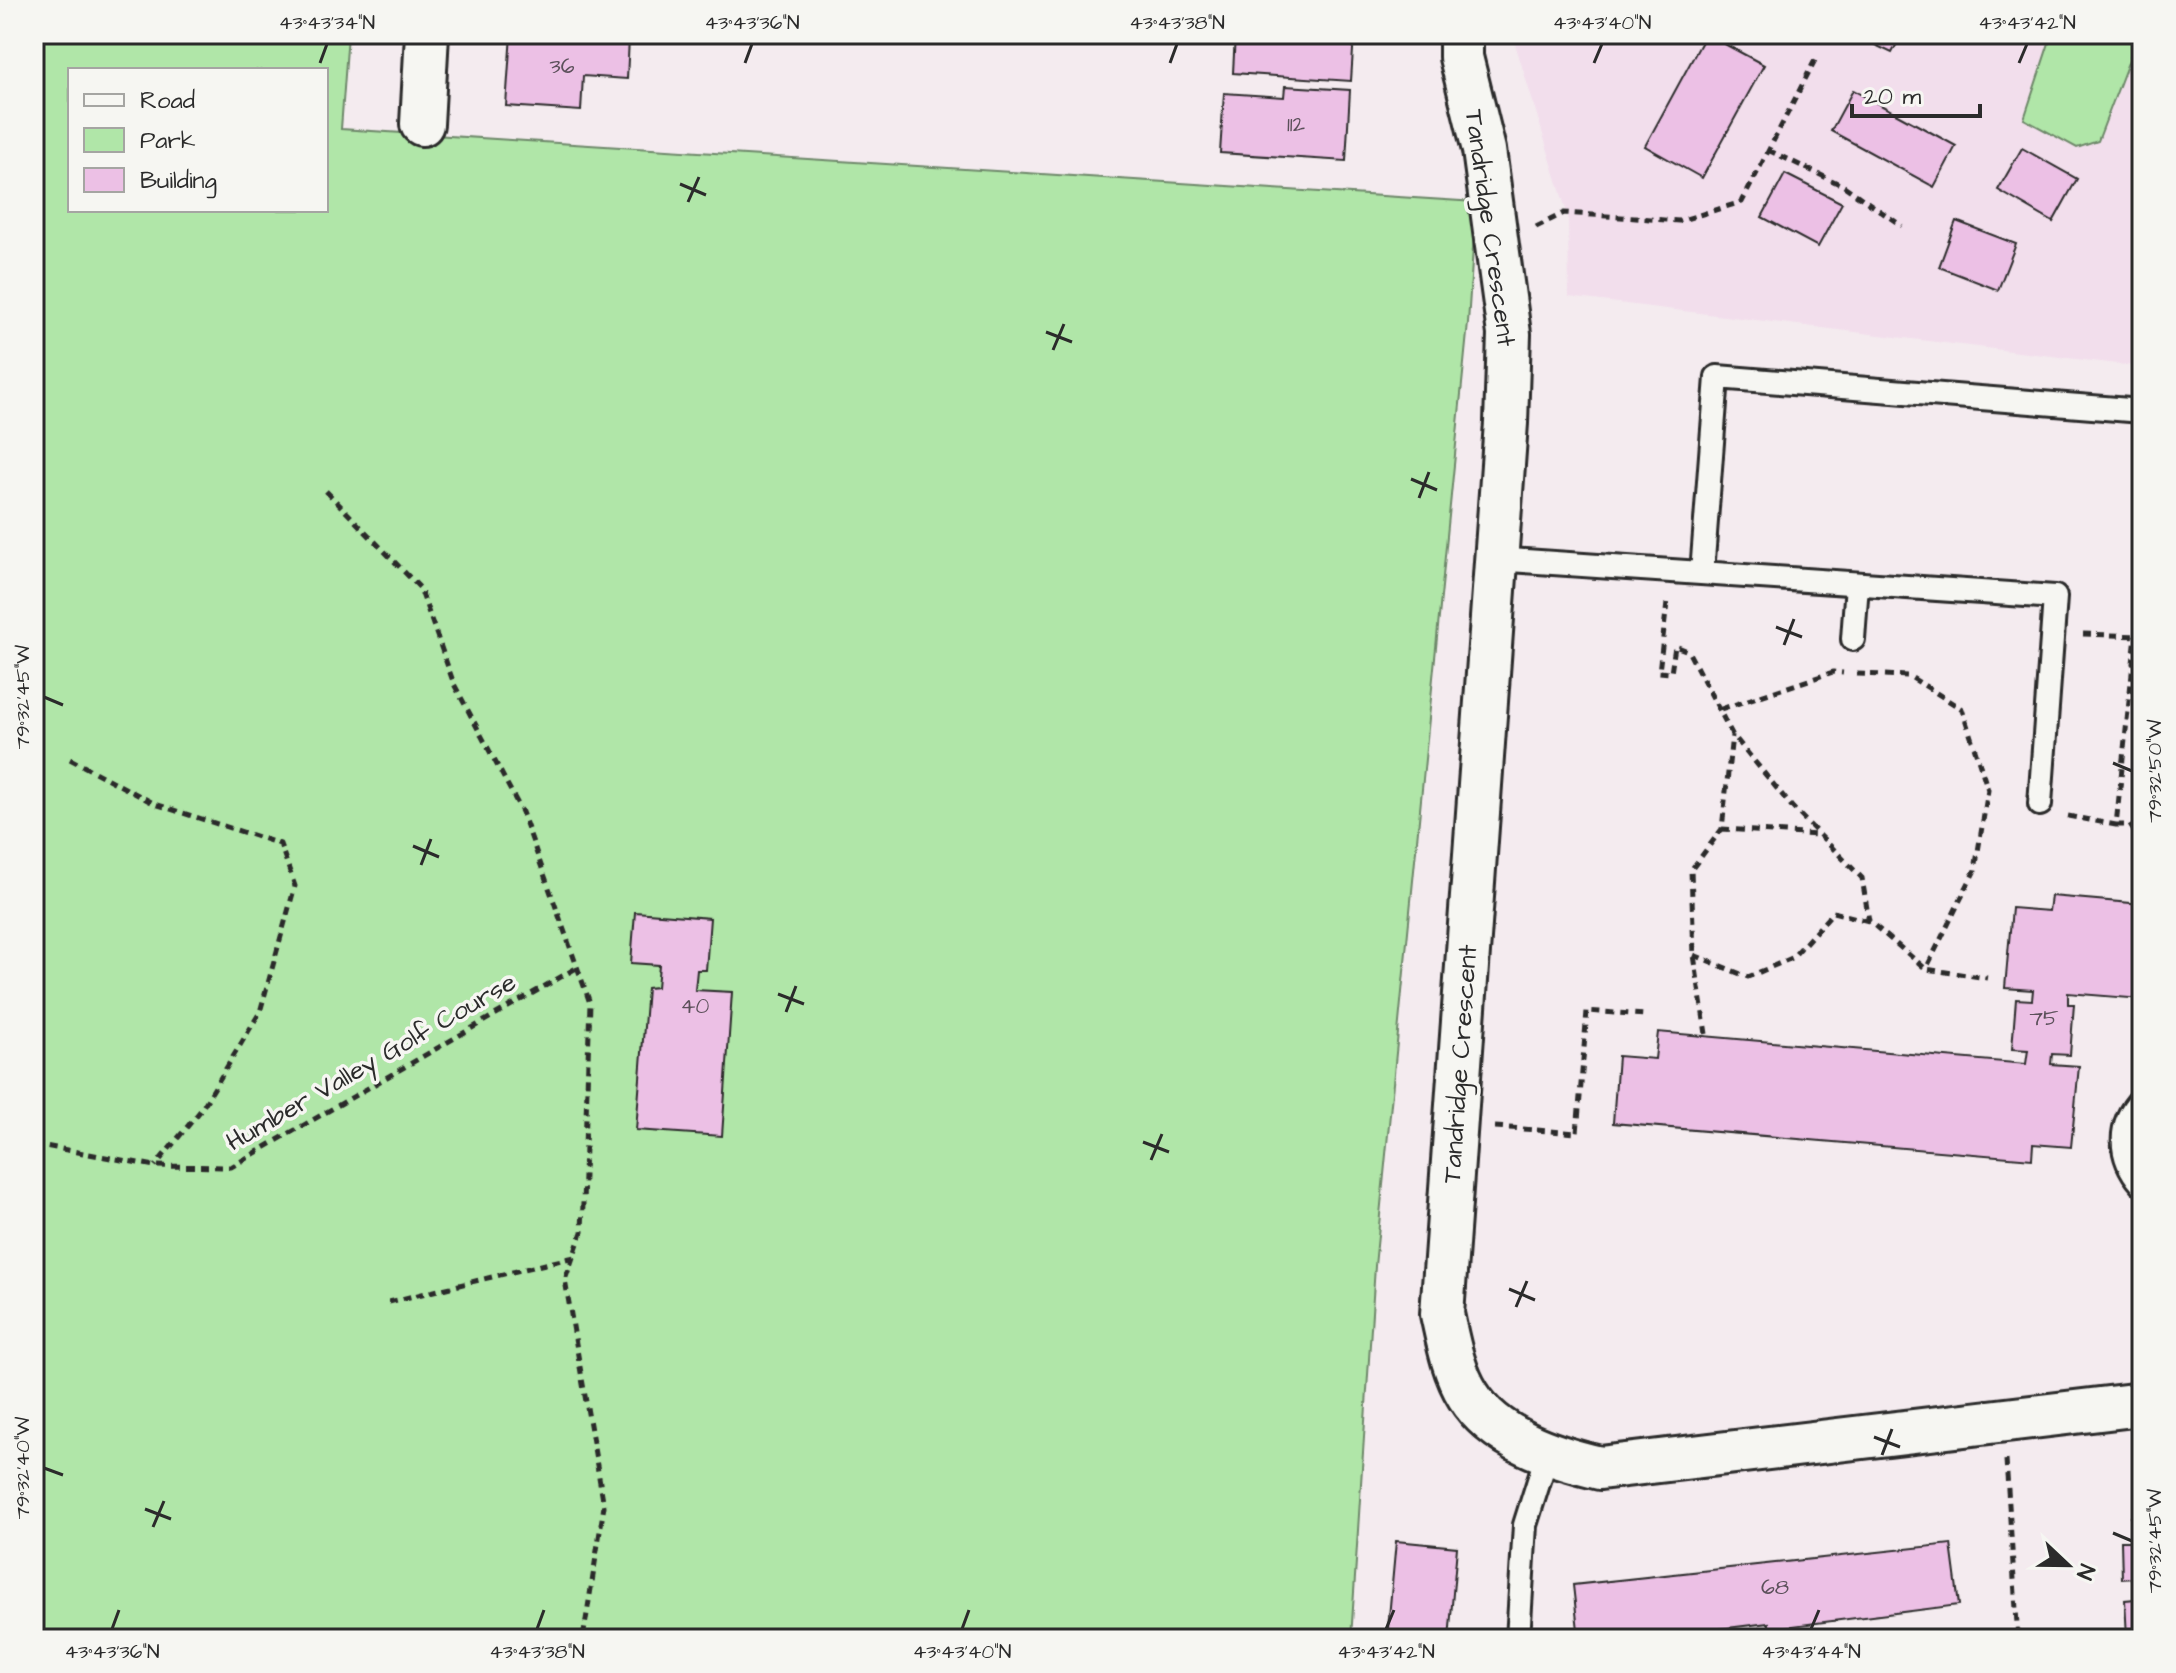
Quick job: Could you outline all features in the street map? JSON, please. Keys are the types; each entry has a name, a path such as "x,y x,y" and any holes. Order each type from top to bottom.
{"street":[{"path":"422,124 427,34"},
{"name":"Tandridge Crescent","path":"1461,34 1461,57 1484,150 1509,334 1442,1314 1451,1357 1468,1397 1497,1424 1547,1455 1600,1468 2142,1404"}],"lane":[{"path":"1702,573 1717,377 2142,411"},
{"path":"1495,559 2055,597 2040,804"},
{"path":"1853,639 1857,584"},
{"path":"2142,1098 2128,1115 2123,1134 2124,1153 2131,1171 2142,1184"},
{"path":"1518,1639 1525,1525 1547,1455"}],"path":[{"path":"1497,246 1564,213 1679,221 1742,202 1815,60"},
{"path":"1768,150 1844,186 1902,226"},
{"path":"326,491 420,588 454,684 522,812 590,1003 582,1232 565,1280 604,1506 583,1639"},
{"path":"1671,571 1659,672 1671,673 1675,646 1688,651 1732,734 1820,836 1862,878 1869,921"},
{"path":"2054,634 2139,635 2116,825"},
{"path":"1721,709 1833,672 1909,676 1962,709 1988,790 1975,870 1926,969"},
{"path":"1706,1034 1694,955 1691,870 1722,829 1732,734"},
{"path":"70,759 155,804 280,844 295,886 260,1012 201,1110 155,1166"},
{"path":"2040,804 2061,815 2130,825 2142,844"},
{"path":"1722,829 1820,836"},
{"path":"1694,955 1748,977 1792,958 1833,912 1869,921 1926,969 1987,978"},
{"name":"Humber Valley Golf Course","path":"34,1144 155,1166 231,1167 578,967"},
{"path":"1455,1124 1577,1133 1587,1011 1645,1015"},
{"path":"389,1302 574,1257"},
{"path":"2004,1418 2018,1639"}],"shaded area":[{"path":"1512,34 2142,34 2142,367 1569,297 1568,216"}],"green space":[{"path":"34,34 348,34 341,129 1476,202 1468,323 1375,1266 1351,1639 34,1639"},
{"path":"2061,34 2128,34 2135,44 2098,141 2077,148 2024,119 2050,40"}],"building":[{"path":"511,34 629,38 627,79 583,76 581,111 506,106"},
{"path":"1235,34 1354,34 1351,81 1233,73"},
{"path":"1706,34 1764,65 1702,178 1645,146"},
{"path":"1872,34 1902,34 1892,53 1875,45 1878,37"},
{"path":"1285,86 1350,90 1346,161 1220,153 1224,93 1284,97"},
{"path":"1853,90 1956,146 1934,187 1831,131"},
{"path":"2022,148 2077,179 2053,222 1998,190"},
{"path":"1785,174 1842,203 1818,247 1762,217"},
{"path":"1956,221 2016,244 1998,290 1939,267"},
{"path":"2051,896 2142,904 2142,999 2068,993 2068,1004 2074,1004 2070,1055 2052,1054 2051,1064 2079,1066 2071,1147 2033,1144 2032,1159 1613,1123 1618,1056 1655,1059 1658,1032 2026,1064 2028,1050 2012,1049 2016,999 2032,1000 2033,990 2005,988 2012,908 2049,911"},
{"path":"635,912 710,918 706,970 697,970 695,990 732,992 722,1136 636,1130 647,988 657,987 659,965 631,963"},
{"path":"2131,1517 2142,1517 2142,1639 2127,1637 2125,1600 2135,1599 2135,1578 2122,1579 2121,1541 2131,1541"},
{"path":"1396,1541 1457,1547 1449,1639 1387,1639"},
{"path":"1951,1544 1959,1605 1769,1629 1769,1623 1637,1639 1579,1639 1573,1585"}]}
